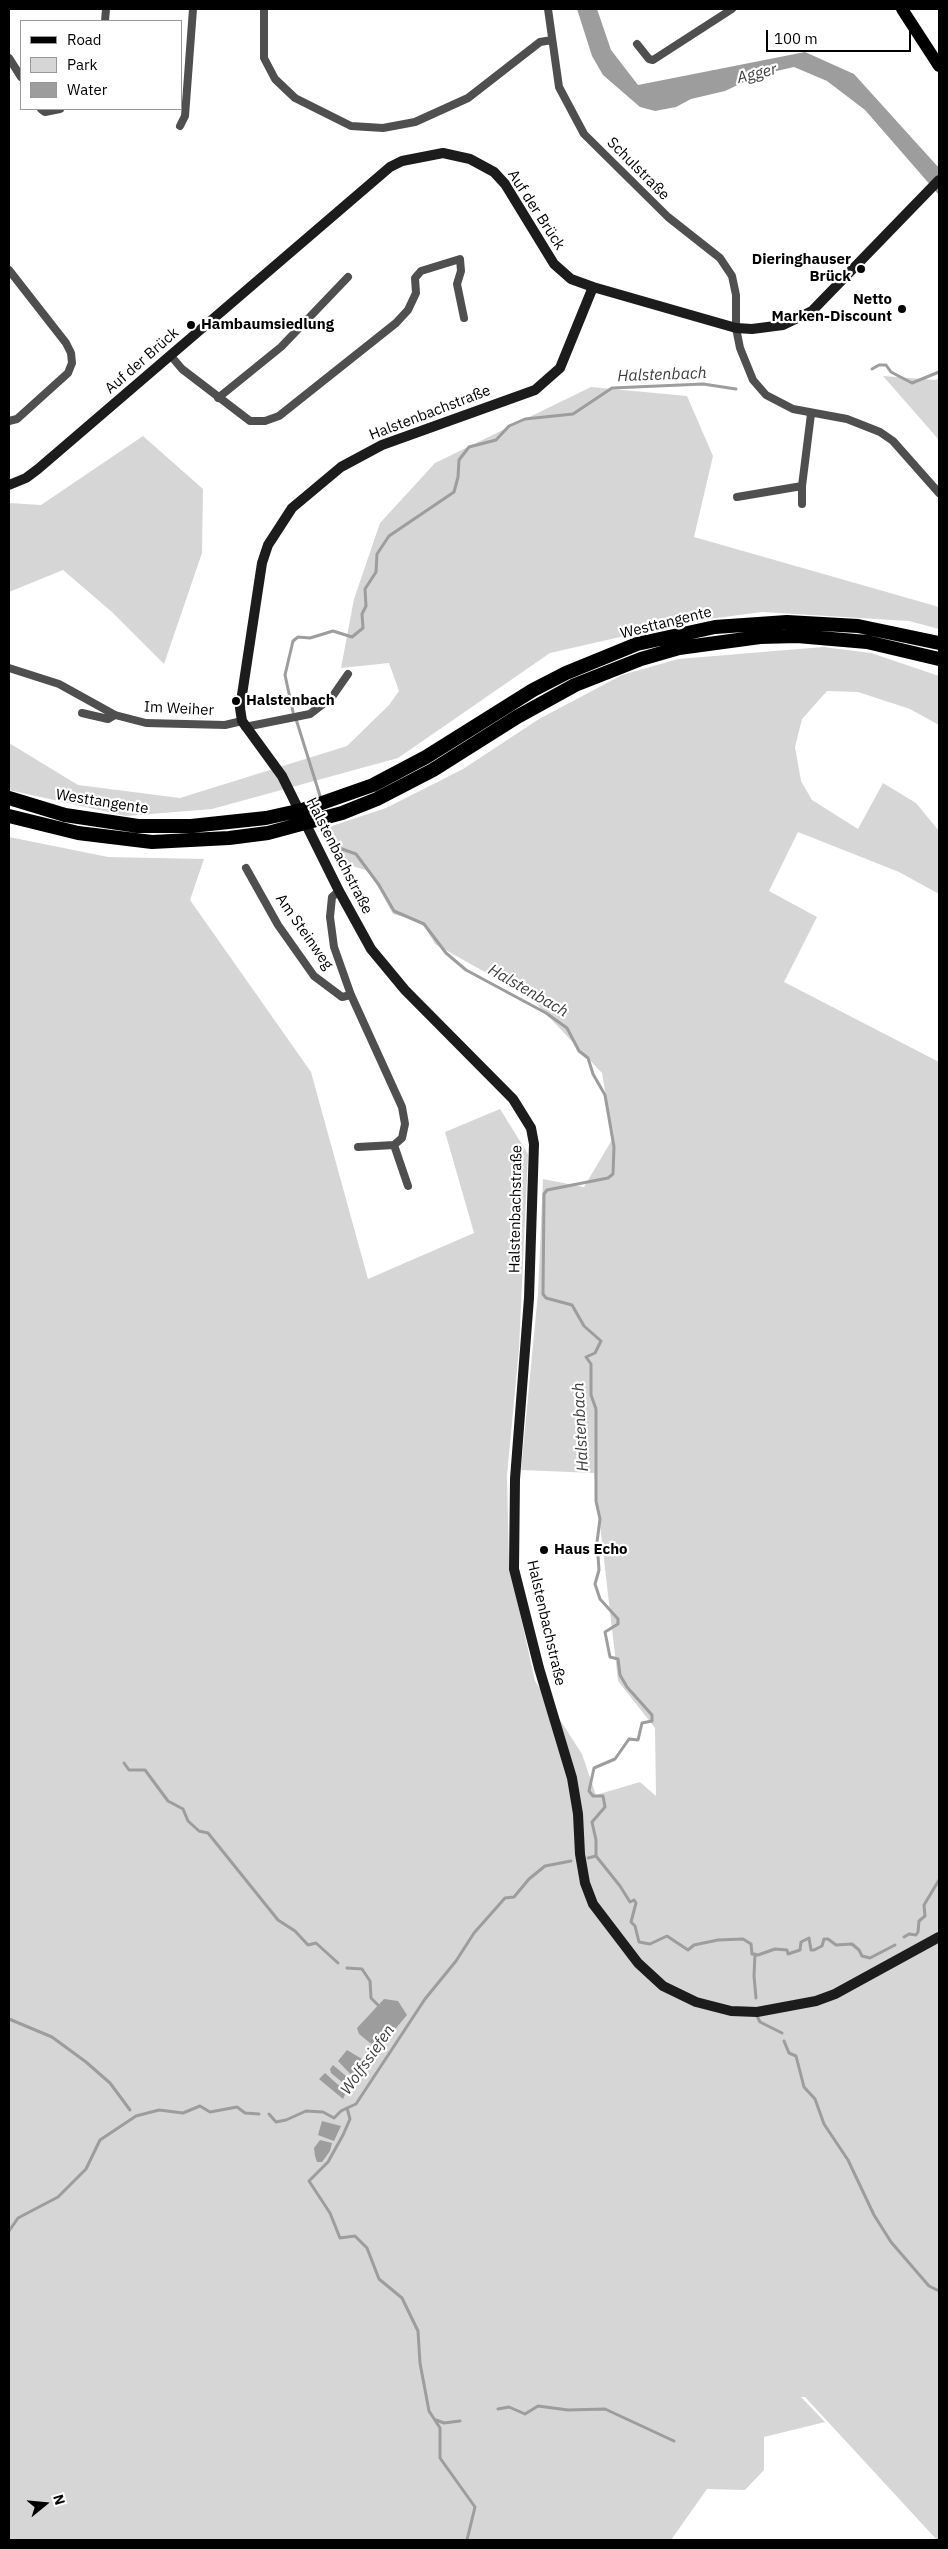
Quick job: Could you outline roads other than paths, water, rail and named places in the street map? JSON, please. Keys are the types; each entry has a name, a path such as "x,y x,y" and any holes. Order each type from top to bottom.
{"highway":[{"name":"Westtangente","path":"9,798 65,815 138,826 192,826 266,818 302,810 373,785 426,757 526,695 566,673 637,644 682,633 754,623 826,622 858,626 939,643"},
{"name":"Westtangente","path":"9,816 78,833 152,842 191,841 268,833 314,822 377,799 434,770 518,716 575,685 641,659 679,648 760,637 797,636 867,642 939,659"}],"main road":[{"path":"902,9 939,66"}],"street":[{"path":"180,126 185,116 193,9"},
{"path":"264,9 264,58 275,79 295,98 351,126 383,128 415,122 468,98 540,42 552,40"},
{"name":"Schulstraße","path":"548,9 559,87 584,134 668,217 720,258 732,276 736,295 736,328 745,365 753,380 766,395 781,404 811,414 847,419 880,432 893,441 939,493"},
{"path":"637,44 649,59 653,60 732,9"},
{"path":"9,58 20,75"},
{"path":"43,110 45,112 55,110"},
{"name":"Auf der Brück","path":"9,485 26,478 38,469 390,167 402,161 429,154 443,153 470,159 494,172 505,184 554,264 571,279 736,328 752,329 776,327 798,319 812,311 939,180"},
{"path":"171,356 182,369 218,398 250,420 265,421 280,416 396,323 408,310 416,294 415,278 421,271 460,259 462,271 457,284 464,318"},
{"path":"9,270 66,343 71,352 72,363 68,373 61,380 17,419 9,421"},
{"path":"218,398 281,347 348,276"},
{"name":"Halstenbachstraße","path":"593,287 560,368 535,390 382,445 341,467 292,508 268,545 262,563 240,708 244,724 282,776 358,927 388,971 512,1099 532,1128 534,1144 530,1278 515,1479 514,1569 539,1668 572,1778 578,1814 580,1854 585,1883 592,1904 638,1963 663,1986 696,2002 731,2011 775,2009 816,2001 835,1994 939,1937"},
{"path":"802,504 802,486 811,414"},
{"path":"737,497 802,486"},
{"name":"Im Weiher","path":"9,668 59,684 115,716 146,723 225,725 310,714 332,698 348,674"},
{"name":"Im Weiher","path":"82,713 108,719 115,716"},
{"name":"Am Steinweg","path":"246,868 278,925 314,976 342,997 351,995"},
{"name":"Am Steinweg","path":"339,891 332,897 330,917 334,947 351,995 402,1107 405,1124 402,1138 394,1145"},
{"path":"358,1147 394,1145 408,1186"}],"water":[{"name":"Agger","path":"577,9 597,9 611,50 638,85 805,52 854,74 939,168 939,195 865,110 827,81 794,67 759,75 725,91 691,99 676,107 655,111 640,107 603,75 592,56"},
{"path":"384,1999 398,2001 407,2015 382,2045 375,2047 359,2034 357,2028"},
{"path":"347,2050 367,2062 367,2068 356,2080 338,2061"},
{"path":"333,2065 353,2082 348,2087 331,2073 330,2069"},
{"path":"325,2073 346,2092 343,2099 319,2079"},
{"path":"322,2121 341,2126 334,2141 318,2135"},
{"path":"320,2140 332,2143 330,2151 322,2162 317,2162 314,2148"}],"waterway":[{"name":"Halstenbach","path":"872,369 879,365 886,365 891,372 912,383 939,372"},
{"name":"Halstenbach","path":"293,712 285,675 293,641 298,637 310,638 333,631 352,637 363,628 362,614 366,606 365,589 376,572 377,554 389,536 454,492 458,477 459,460 469,447 496,440 509,426 525,419 573,414 612,388 703,384 736,389"},
{"name":"Halstenbach","path":"296,719 321,799"},
{"name":"Halstenbach","path":"327,822 332,840 339,848 356,854 379,885 394,911 424,924 446,953 466,970 546,1013 567,1028 579,1051 588,1058 593,1074 605,1095 614,1147 613,1174 608,1178 547,1190 544,1194 543,1294 546,1298 572,1305 584,1326 601,1341 595,1353 586,1357 591,1364 591,1395 596,1409 596,1501 600,1519 597,1542 599,1570 595,1584 600,1599 618,1619 618,1624 605,1632 610,1657 618,1659 620,1675 627,1687 652,1715 652,1721 642,1723 638,1740 629,1739 615,1759 594,1768 589,1791 593,1796 603,1796 605,1807 592,1822 596,1840 596,1856"},
{"path":"124,1763 129,1770 145,1770 168,1801 183,1809 188,1821 199,1831 208,1833 278,1920 295,1931 308,1945 316,1943 338,1963"},
{"path":"596,1856 630,1902 634,1900 636,1903 631,1922 635,1926 639,1942 650,1944 667,1936 688,1950 694,1945 718,1940 743,1939 751,1944 752,1954 758,1955 775,1949 787,1950 788,1954 800,1950 801,1942 809,1938 811,1950 814,1950 822,1946 824,1939 828,1939 836,1945 852,1944 859,1950 862,1956 870,1958 895,1945"},
{"name":"Wolfssiefen","path":"588,1858 596,1856"},
{"name":"Wolfssiefen","path":"467,2540 475,2507 440,2458 440,2428 429,2411 420,2363 418,2331 402,2298 379,2279 367,2248 355,2236 340,2238 330,2213 309,2181 328,2162 343,2135 350,2119 347,2108 356,2104 425,1999 456,1961 474,1933 505,1898 514,1897 529,1879 545,1866 571,1861"},
{"path":"904,1937 909,1934 916,1935 918,1932 919,1921 925,1916 924,1905 939,1880"},
{"path":"755,1954 756,1998"},
{"path":"347,1968 362,1969 370,1981 371,1998 378,2005"},
{"path":"757,2016 760,2022 782,2033"},
{"path":"9,2019 52,2037 86,2062 110,2083 130,2110"},
{"path":"784,2041 789,2053 796,2056 804,2087 815,2099 824,2124 848,2160 874,2215 891,2242 929,2286 939,2291"},
{"path":"9,2231 18,2218 58,2197 86,2169 100,2140 136,2116 159,2110 183,2113 200,2106 210,2112 237,2107 245,2113 259,2114"},
{"path":"269,2114 276,2122 286,2120 306,2111 323,2112 334,2118 347,2108"},
{"path":"498,2409 509,2407 525,2414 538,2406 568,2410 605,2409 674,2441"},
{"path":"436,2420 444,2423 460,2421"}],"place":[{"name":"Dieringhauser Brück","path":"861,269"},
{"name":"Netto Marken-Discount","path":"902,309"},
{"name":"Hambaumsiedlung","path":"191,325"},
{"name":"Halstenbach","path":"236,701"},
{"name":"Haus Echo","path":"544,1550"}]}
